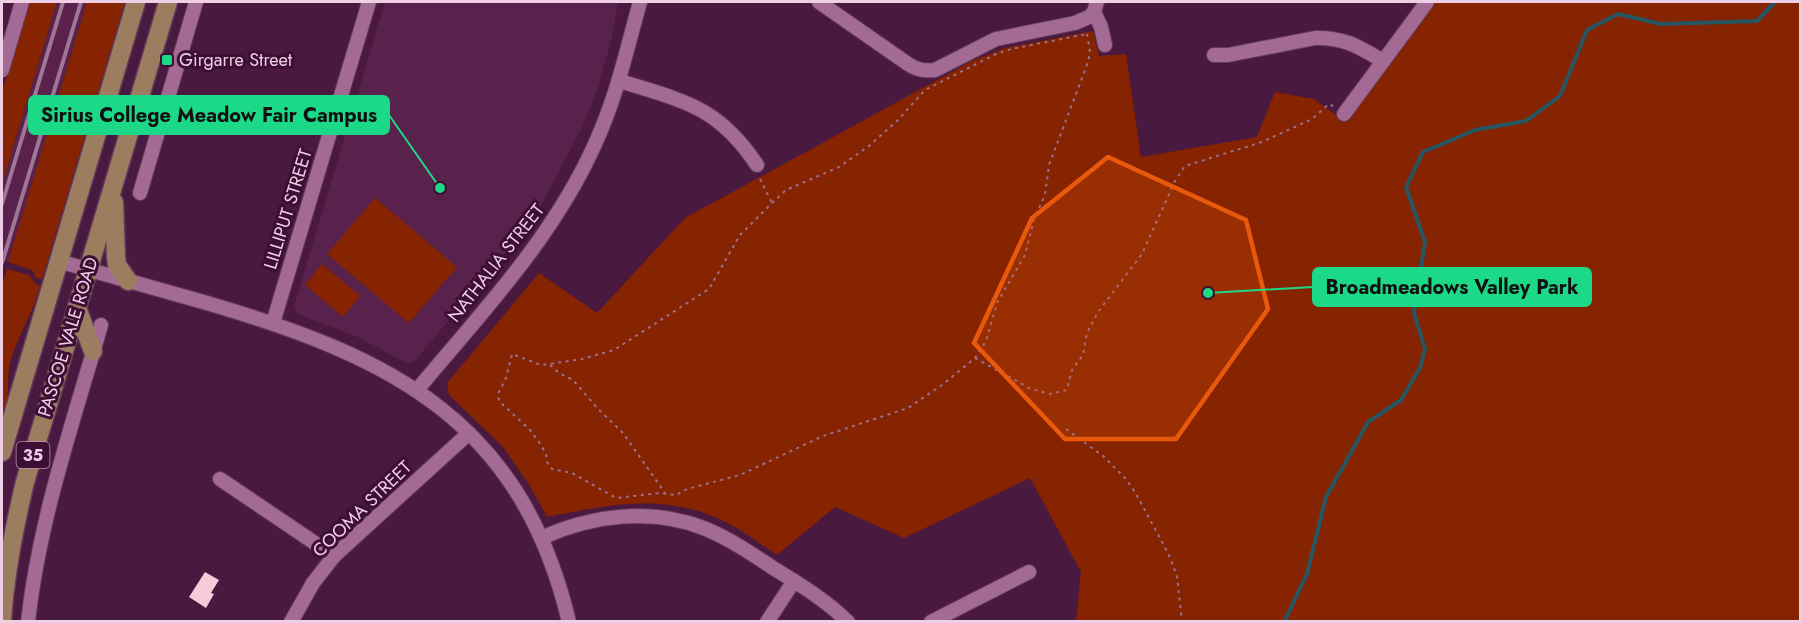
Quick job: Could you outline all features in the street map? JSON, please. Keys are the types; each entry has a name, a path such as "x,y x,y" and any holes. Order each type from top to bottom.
{"main road":[{"name":"PASCOE VALE ROAD","path":"2,452 136,2"},
{"name":"PASCOE VALE ROAD","path":"2,621 11,540 25,482 168,2"},
{"path":"114,185 114,249 117,265 128,280"},
{"path":"77,308 93,351"}],"street":[{"path":"2,70 22,2"},
{"path":"140,193 196,2"},
{"name":"LILLIPUT STREET","path":"273,323 369,2"},
{"path":"1346,112 1427,2"},
{"path":"823,3 908,64 919,70 928,71 935,70 996,39 1075,23 1089,17 1095,7"},
{"name":"NATHALIA STREET","path":"417,390 518,269 555,218 578,180 595,145 620,81 638,5"},
{"path":"1095,7 1105,45"},
{"path":"1214,55 1228,55 1307,39 1328,38 1354,44 1383,61"},
{"path":"620,81 684,101 701,109 740,140 757,165"},
{"path":"132,126 159,123"},
{"path":"58,261 273,323 350,353 417,390 469,432 508,478 541,538 556,576 569,621"},
{"name":"PASCOE VALE ROAD","path":"28,621 41,542 69,433 101,325"},
{"name":"COOMA STREET","path":"291,621 313,583 334,556 469,432"},
{"path":"220,479 334,556"},
{"path":"541,538 558,530 610,517 648,516 683,521 724,537 827,603 848,621"},
{"path":"931,621 1029,572"},
{"path":"767,621 794,581"}],"path":[{"path":"1086,34 1090,52 1088,62 1050,165 1045,195 1034,219 1025,255 997,303 986,340 975,358 942,385 908,408 823,436 741,475 687,489 676,495 665,493 616,498 572,473 550,467 539,442 502,404 498,394 506,378 512,354 541,365 582,359 614,350 709,289 740,235 772,203 786,190 839,167 869,146 897,121 925,90 1004,51 1086,34"},
{"path":"975,358 1031,389 1050,394 1067,390 1072,370 1083,356 1087,333 1098,312 1142,254 1175,182 1185,166 1262,142 1312,118 1329,104 1346,112"},
{"path":"760,179 772,203"},
{"path":"549,364 559,373 573,380 623,434 665,493"},
{"path":"1066,429 1103,456 1125,478 1135,492 1168,553 1177,576 1182,621"}],"highlighted area":[{"path":"1108,157 1246,220 1268,309 1176,439 1065,439 974,343 1032,218"}],"shaded area":[{"path":"29,2 57,2 2,184 2,92"},
{"path":"57,2 87,2 8,262 2,260 2,184"},
{"path":"87,2 125,2 42,279 36,278 32,270 8,262"},
{"path":"385,2 618,2 612,37 597,90 584,124 542,203 512,245 414,362 406,363 358,337 298,314 294,307"},
{"path":"1435,2 1800,2 1800,621 1076,621 1081,572 1030,478 904,538 835,507 777,555 728,523 710,515 668,505 628,504 547,517 530,486 503,447 449,395 447,383 539,273 597,313 685,218 972,61 1005,48 1093,31 1099,56 1126,54 1141,157 1257,137 1275,92 1314,99 1346,122"},
{"path":"375,198 457,267 409,323 327,254"},
{"path":"322,264 360,296 343,317 305,285"},
{"path":"7,269 29,275 36,284 40,285 10,363 7,400 2,418 2,286"}],"building":[{"path":"205,572 219,580 206,608 189,597"}],"waterway":[{"path":"1284,622 1307,574 1326,497 1368,422 1401,400 1420,368 1425,349 1414,313 1425,242 1406,187 1423,152 1475,130 1526,121 1560,96 1587,30 1618,14 1661,24 1757,21 1775,2"}],"railway":[{"path":"2,204 63,2"},
{"path":"2,263 81,2"}],"place":[{"name":"Girgarre Street","path":"167,60"},
{"name":"Sirius College Meadow Fair Campus","path":"440,188"},
{"name":"Broadmeadows Valley Park","path":"1208,293"}]}
